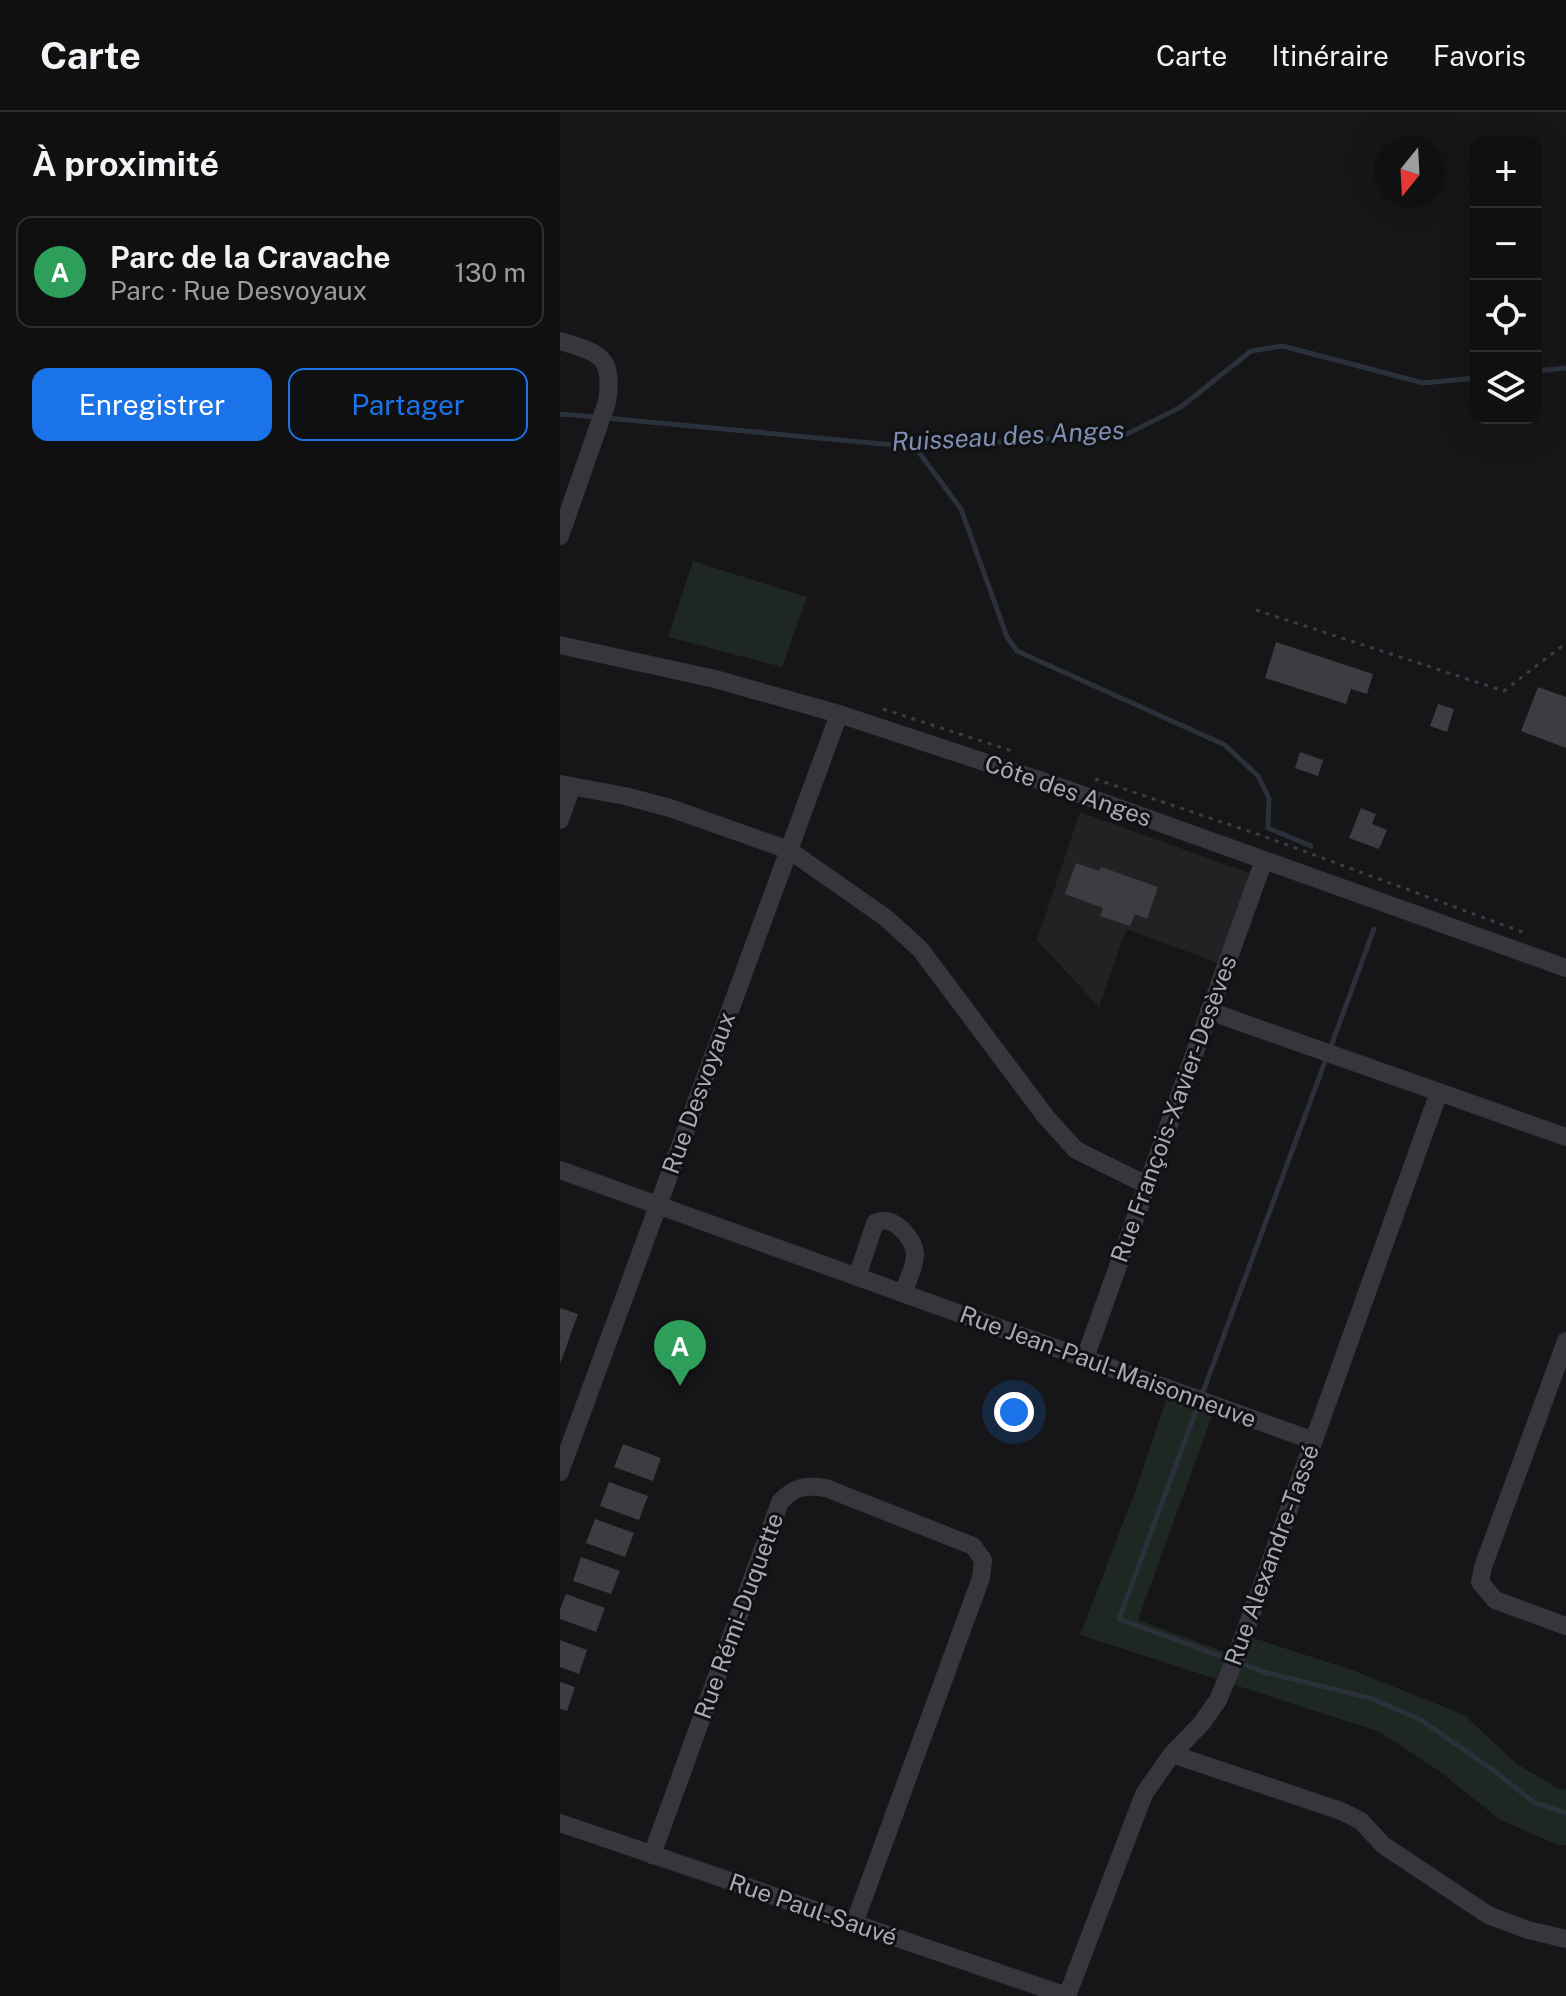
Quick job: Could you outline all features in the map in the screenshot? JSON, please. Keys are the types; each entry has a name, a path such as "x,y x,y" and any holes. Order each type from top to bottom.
{"street":[{"path":"560,341 589,350 608,368 610,379 607,402 560,536"},
{"name":"Côte des Anges","path":"560,645 715,679 839,714 1057,786 1566,968"},
{"name":"Rue Desvoyaux","path":"560,1472 839,714"},
{"path":"560,820 566,785 670,808 789,850 886,918 920,949 1046,1117 1076,1150 1147,1185"},
{"name":"Rue François-Xavier-Desèves","path":"1085,1358 1264,860"},
{"path":"1209,1011 1566,1137"},
{"name":"Rue Alexandre-Tassé","path":"1067,1996 1144,1794 1172,1754 1202,1723 1218,1700 1439,1092"},
{"name":"Rue Jean-Paul-Maisonneuve","path":"560,1170 1314,1441"},
{"path":"857,1277 875,1223 886,1219 894,1221 913,1246 916,1257 903,1293"},
{"path":"1566,1341 1480,1582 1495,1600 1566,1626"},
{"name":"Rue Rémi-Duquette","path":"652,1855 780,1502 790,1492 805,1485 826,1488 973,1546 983,1560 981,1578 854,1924"},
{"path":"1172,1754 1341,1811 1361,1821 1383,1845 1488,1915 1528,1930 1566,1939"},
{"name":"Rue Paul-Sauvé","path":"560,1823 1067,1996"}],"path":[{"path":"1256,610 1504,691 1566,643"}],"shaded area":[{"path":"693,561 807,597 782,667 668,637"},
{"path":"1080,812 1254,875 1226,966 1126,929 1099,1007 1037,940"},
{"path":"1170,1389 1216,1405 1138,1620 1236,1656 1244,1635 1352,1670 1464,1715 1517,1764 1557,1788 1566,1790 1566,1845 1558,1845 1499,1819 1439,1771 1380,1732 1080,1635 1135,1492"}],"building":[{"path":"1276,642 1373,674 1367,694 1351,689 1346,704 1265,678"},
{"path":"1538,687 1566,697 1566,748 1521,731"},
{"path":"1438,704 1454,709 1447,732 1430,726"},
{"path":"1300,752 1323,760 1318,776 1295,768"},
{"path":"1361,808 1376,814 1372,824 1387,830 1379,849 1349,838"},
{"path":"1076,863 1099,871 1101,867 1158,887 1147,919 1135,914 1130,926 1100,916 1103,908 1065,894"},
{"path":"560,1308 578,1314 560,1364"},
{"path":"623,1444 661,1458 653,1481 614,1467"},
{"path":"609,1482 648,1496 639,1520 600,1506"},
{"path":"595,1519 634,1533 625,1557 586,1543"},
{"path":"581,1557 620,1571 611,1594 573,1581"},
{"path":"566,1594 605,1608 596,1632 560,1619"},
{"path":"560,1640 587,1650 579,1674 560,1667"},
{"path":"560,1682 575,1687 567,1711 560,1709"}],"waterway":[{"name":"Ruisseau des Anges","path":"606,418 915,447 1127,434 1181,407 1251,351 1283,346 1423,383 1470,379"},
{"name":"Ruisseau des Anges","path":"1542,370 1566,368"},
{"name":"Ruisseau des Anges","path":"560,414 596,417"},
{"path":"915,447 961,509 1007,637 1017,651 1225,745 1258,776 1269,798 1268,828 1311,846"},
{"path":"1330,1049 1374,929"},
{"path":"1326,1059 1119,1619 1264,1672 1373,1699 1421,1720 1535,1803 1566,1813"}],"place":[{"name":"Parc de la Cravache","path":"680,1386"}]}
